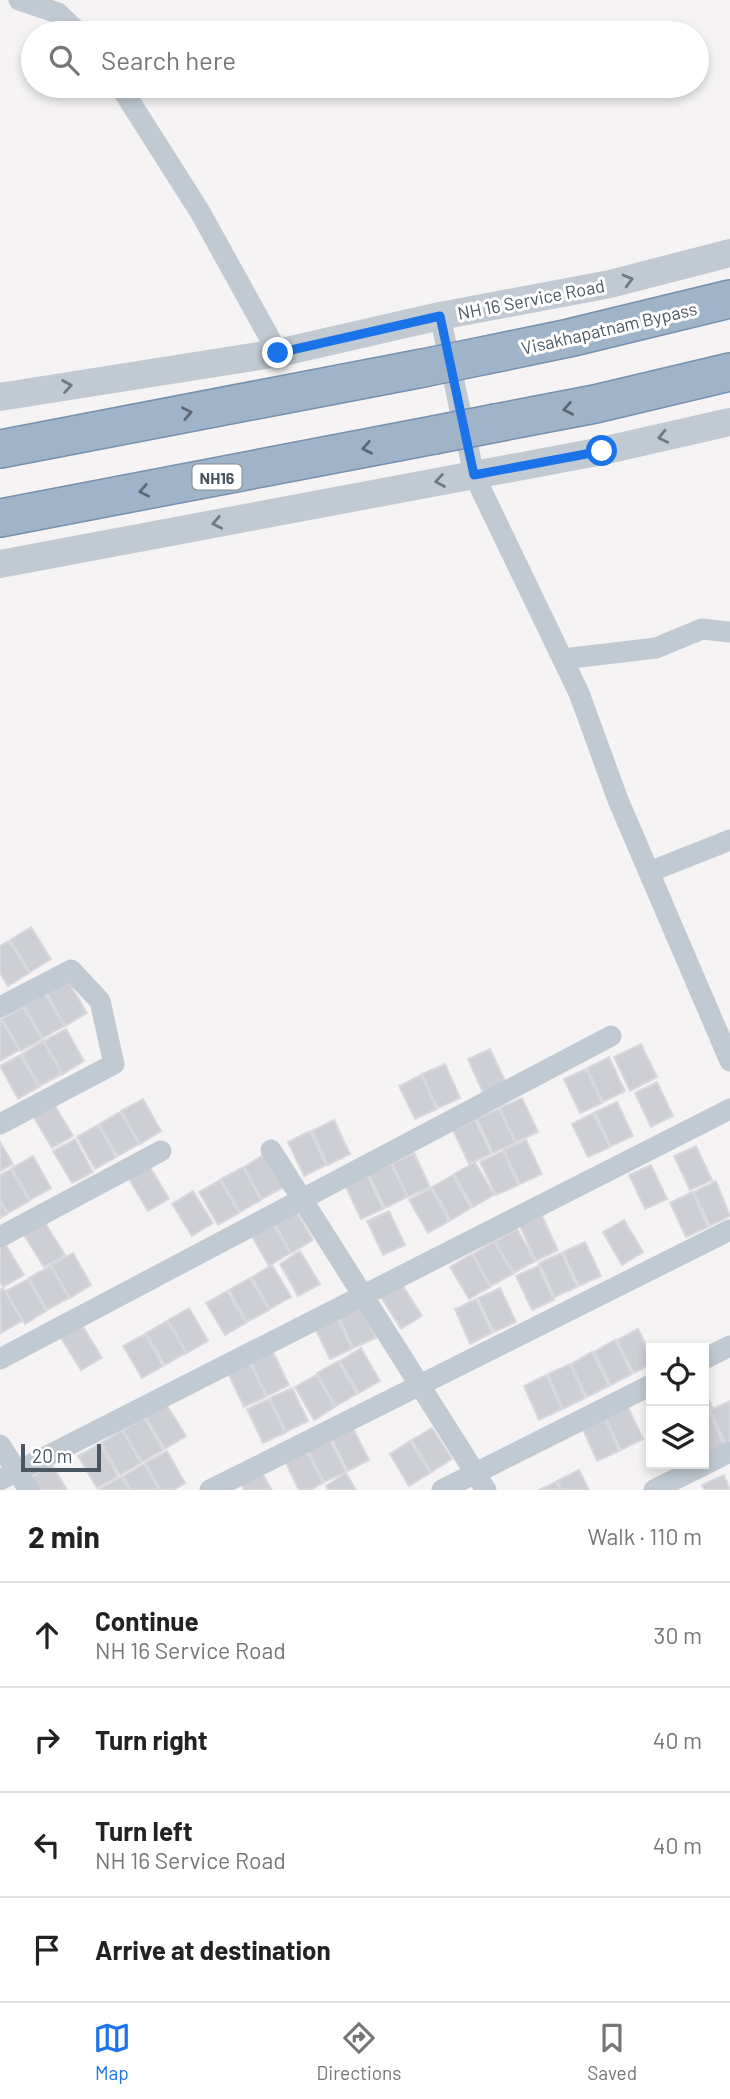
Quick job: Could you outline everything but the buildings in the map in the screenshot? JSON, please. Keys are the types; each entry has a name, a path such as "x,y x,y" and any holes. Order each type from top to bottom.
{"highway":[{"name":"Visakhapatnam Bypass","path":"0,449 487,355 730,299"},
{"name":"NH16","path":"0,518 595,404 730,372"}],"street":[{"path":"19,0 58,13 66,21"},
{"path":"128,98 200,212 278,353"},
{"name":"NH 16 Service Road","path":"0,397 278,353 440,316 610,284 730,253"},
{"path":"440,316 474,475 579,692 618,800 730,1061"},
{"path":"0,564 602,451 730,422"},
{"path":"563,659 656,648 702,629 730,632"},
{"path":"649,872 730,840"},
{"path":"0,1007 71,970 100,1001 114,1064 0,1124"},
{"path":"0,1359 611,1036"},
{"path":"8,1476 730,1109"},
{"path":"271,1150 481,1482"},
{"path":"0,1237 162,1151"},
{"path":"210,1490 730,1230"},
{"path":"709,1356 730,1346"},
{"path":"442,1490 481,1482 646,1388"},
{"path":"0,1445 8,1476 29,1490"},
{"path":"654,1490 730,1452"}],"route":[{"path":"278,353 440,316 474,475 602,451"}]}
